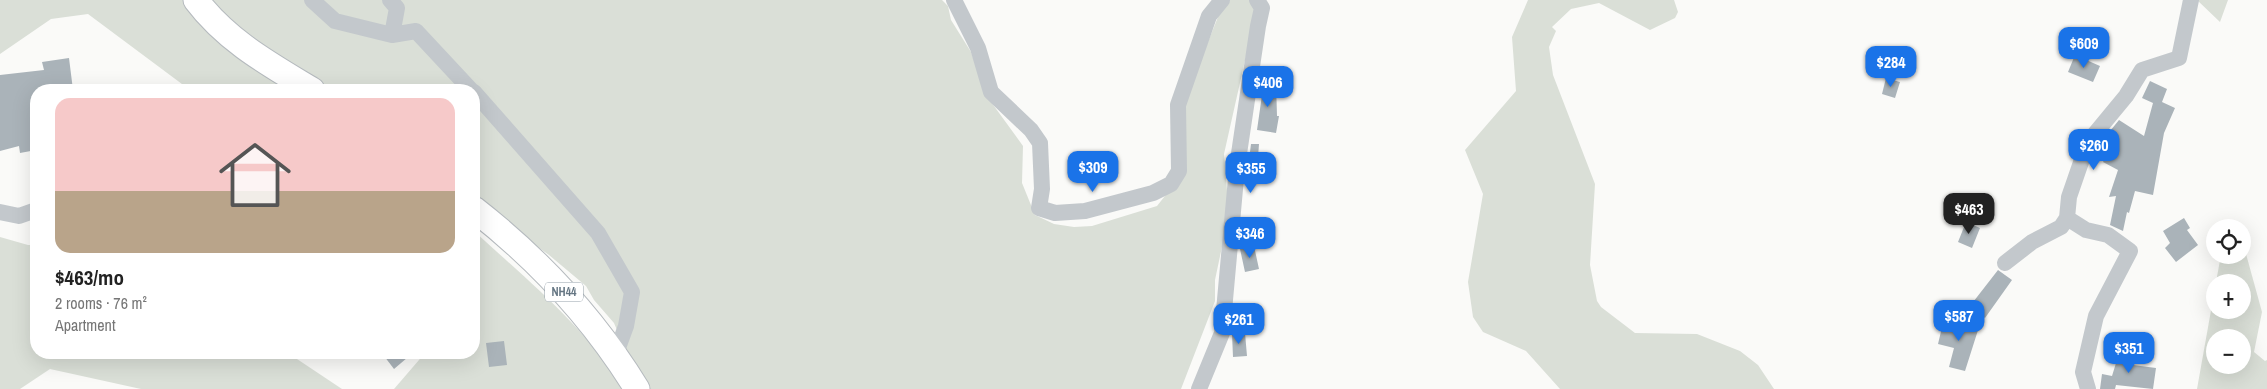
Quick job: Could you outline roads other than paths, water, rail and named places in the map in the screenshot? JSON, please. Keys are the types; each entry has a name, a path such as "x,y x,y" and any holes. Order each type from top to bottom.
{"main road":[{"path":"196,0 223,32 265,62 302,84"},
{"name":"NH44","path":"480,214 548,275 590,321 637,389"}],"street":[{"path":"312,0 335,22 392,35 416,31 466,84"},
{"path":"390,0 397,8 392,35"},
{"path":"954,0 978,48 990,92 1031,130 1040,143 1042,189 1039,208 1055,212 1085,211 1153,192 1171,184 1179,171 1178,106 1209,16 1222,0"},
{"path":"1199,389 1222,333 1238,167 1262,8 1256,0"},
{"path":"2005,263 2032,242 2060,227 2067,218 2069,197 2088,142 2126,96 2142,70 2179,58 2191,0"},
{"path":"480,99 598,233 632,292 626,326 615,356"},
{"path":"0,212 19,216 30,212"},
{"path":"2067,218 2086,230 2108,235 2130,251 2096,316 2083,372 2088,389"}]}
